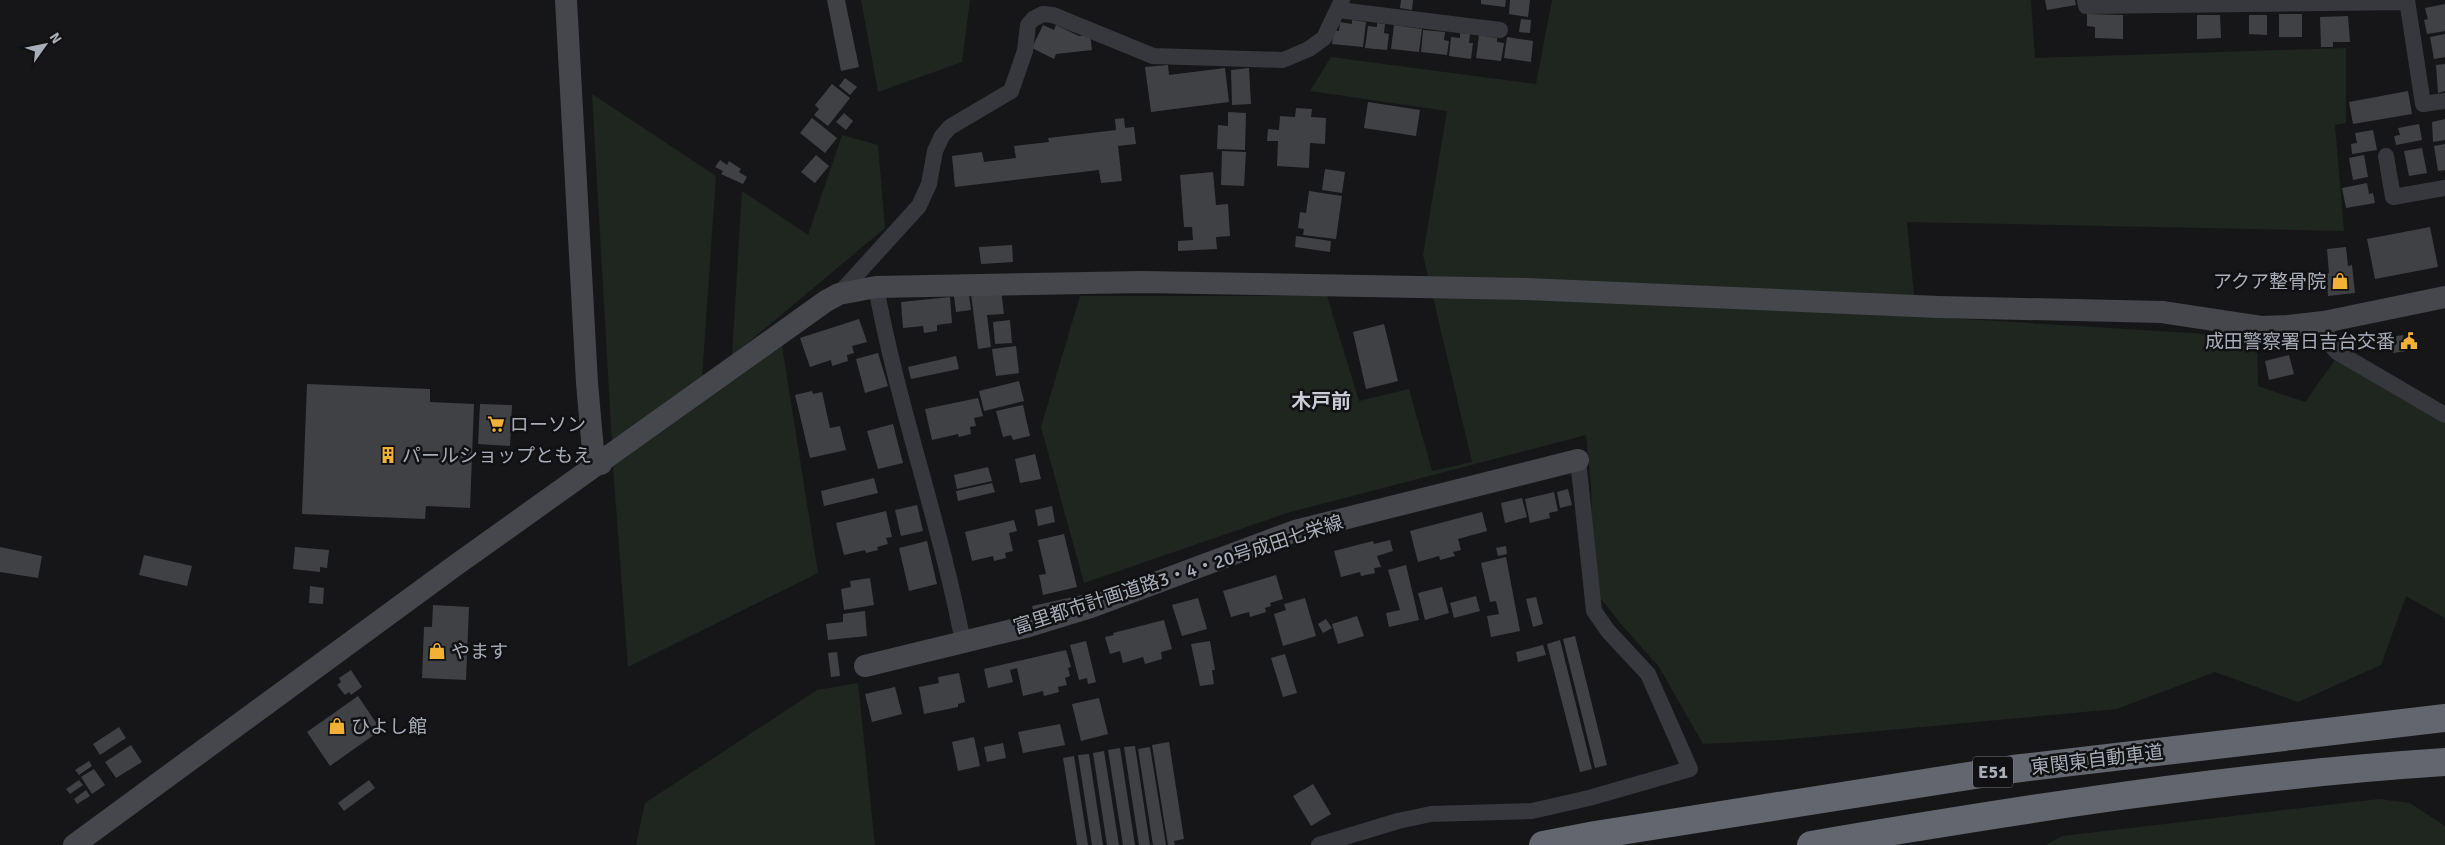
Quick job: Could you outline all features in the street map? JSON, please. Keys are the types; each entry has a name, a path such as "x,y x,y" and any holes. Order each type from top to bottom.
{"highway":[{"name":"東関東自動車道","path":"1543,845 1595,835 2013,769 2445,718"},
{"name":"E51","path":"1811,845 1988,815 2202,786 2445,762"}],"street":[{"path":"566,0 587,383 594,451 601,464"},
{"path":"2085,0 2086,6 2407,1 2423,104 2445,101"},
{"path":"74,845 463,560 601,464 799,320 839,294 919,206 929,184 935,151 942,136 950,127 1011,91 1025,50 1028,25 1033,19 1043,14 1053,15 1153,56 1282,60 1309,49 1324,38 1340,5 1500,30"},
{"path":"2386,156 2393,197 2445,188"},
{"path":"839,294 876,287 1142,282 1526,289 1938,307 2162,312 2261,327 2324,322 2445,297"},
{"path":"876,287 889,357 935,527 963,642"},
{"path":"2324,322 2331,345 2336,352 2445,415"},
{"path":"1319,845 1398,821 1431,814 1532,811 1690,769 1648,674 1608,630 1594,611 1578,460"},
{"name":"富里都市計画道路3・4・20号成田七栄線","path":"865,666 963,642 1091,607 1295,531 1578,460"}],"shaded area":[{"path":"861,0 970,0 962,62 878,92"},
{"path":"1552,0 2031,0 2035,58 2346,48 2346,123 2335,125 2344,231 1907,222 1916,316 2257,337 2258,386 2305,402 2335,360 2445,424 2445,618 2406,596 2381,665 2298,702 2215,672 2117,709 1780,740 1703,744 1659,667 1594,590 1591,487 1586,435 1287,513 1084,583 1041,427 1080,296 1327,296 1359,401 1409,389 1432,471 1472,462 1423,255 1447,111 1310,91 1331,57 1536,84"},
{"path":"592,94 716,176 702,378 612,444"},
{"path":"842,135 878,145 885,228 732,356 742,191 808,235"},
{"path":"782,346 818,573 628,667 613,467"},
{"path":"858,683 875,845 636,845 645,803 817,690"},
{"path":"2379,799 2410,803 2445,826 2445,845 2046,845 2062,836"}],"building":[{"path":"827,0 845,0 859,67 841,71"},
{"path":"1401,0 1413,0 1412,10 1400,8"},
{"path":"1481,0 1506,0 1505,7 1481,4"},
{"path":"1510,0 1530,0 1528,17 1509,14"},
{"path":"2045,0 2075,0 2076,5 2047,10"},
{"path":"2445,4 2445,31 2427,34 2424,20 2428,19 2425,8"},
{"path":"2087,14 2123,15 2123,39 2095,38 2095,27 2087,26"},
{"path":"2279,14 2302,14 2302,37 2279,37"},
{"path":"2197,15 2220,15 2221,38 2197,39"},
{"path":"2249,15 2267,15 2267,35 2249,34"},
{"path":"2348,16 2350,42 2333,42 2333,47 2321,47 2320,17"},
{"path":"1521,19 1531,20 1530,33 1519,32"},
{"path":"1352,20 1366,22 1363,47 1332,44 1334,30 1339,31 1340,22 1352,24"},
{"path":"1377,23 1385,24 1384,33 1389,34 1387,50 1365,48 1368,26 1377,27"},
{"path":"1043,25 1054,30 1056,25 1079,36 1090,35 1092,50 1056,54 1054,59 1032,48"},
{"path":"1394,25 1422,29 1419,52 1391,49"},
{"path":"1423,30 1445,32 1444,40 1449,41 1447,55 1421,52"},
{"path":"1460,33 1470,34 1469,43 1473,43 1471,59 1449,56 1451,37 1460,38"},
{"path":"2445,34 2445,57 2434,59 2430,37"},
{"path":"1479,35 1497,38 1497,42 1504,43 1501,61 1476,58"},
{"path":"1507,37 1533,41 1531,62 1504,58"},
{"path":"2445,64 2445,91 2438,93 2436,65"},
{"path":"1168,65 1169,75 1225,68 1229,102 1151,112 1145,67"},
{"path":"1249,68 1251,104 1232,105 1231,70"},
{"path":"845,78 857,87 850,95 839,86"},
{"path":"832,84 850,98 828,126 814,115 819,109 815,105"},
{"path":"2408,91 2412,114 2353,124 2349,102"},
{"path":"1368,102 1420,110 1416,136 1364,128"},
{"path":"1296,108 1312,109 1311,117 1326,118 1325,144 1310,143 1309,168 1277,166 1278,141 1267,141 1268,129 1279,130 1280,116 1295,117"},
{"path":"1228,112 1246,113 1245,150 1217,149 1218,125 1228,126"},
{"path":"844,113 853,121 846,130 836,122"},
{"path":"812,118 837,138 825,153 800,133"},
{"path":"1124,118 1125,128 1134,127 1136,144 1118,146 1122,181 1101,183 1099,170 955,187 952,156 982,152 984,162 1016,158 1014,146 1049,142 1048,138 1116,130 1115,119"},
{"path":"2445,119 2445,140 2433,142 2432,122"},
{"path":"2419,124 2422,140 2396,145 2394,136 2400,135 2398,128"},
{"path":"2373,130 2377,150 2352,154 2351,144 2357,143 2355,133"},
{"path":"2445,144 2445,170 2438,171 2434,146"},
{"path":"2422,148 2427,173 2409,176 2404,151"},
{"path":"1222,151 1246,152 1244,186 1221,185"},
{"path":"816,155 829,166 815,183 801,172"},
{"path":"2364,155 2368,177 2353,180 2349,158"},
{"path":"720,160 727,165 729,161 741,169 739,172 747,177 743,184 721,174 723,171 715,167"},
{"path":"1325,169 1345,172 1342,193 1322,190"},
{"path":"1213,172 1216,205 1228,204 1230,236 1216,237 1217,249 1178,251 1178,241 1193,240 1192,227 1184,227 1180,175"},
{"path":"2367,183 2369,194 2373,193 2375,203 2346,208 2342,188"},
{"path":"1309,191 1342,196 1336,239 1303,235 1304,229 1298,228 1300,212 1306,213"},
{"path":"2430,227 2438,267 2375,279 2367,239"},
{"path":"1296,236 1331,241 1330,252 1295,247"},
{"path":"1012,245 1013,262 981,264 979,247"},
{"path":"2346,247 2348,266 2352,265 2355,293 2328,296 2327,281 2323,281 2323,274 2329,273 2327,249"},
{"path":"1001,290 1004,314 987,315 991,347 978,349 971,294"},
{"path":"969,295 971,310 956,312 954,296"},
{"path":"950,297 952,323 937,325 937,331 924,333 923,326 903,328 901,302"},
{"path":"859,319 867,342 852,346 854,353 847,355 848,361 832,366 831,360 810,367 800,338"},
{"path":"1010,320 1012,343 995,344 993,322"},
{"path":"1384,324 1398,381 1366,389 1353,332"},
{"path":"2403,335 2406,351 2393,353 2390,337"},
{"path":"1016,346 1019,373 996,376 992,349"},
{"path":"878,353 888,386 865,393 856,359"},
{"path":"2289,355 2294,374 2269,380 2265,361"},
{"path":"956,356 959,369 911,379 908,367"},
{"path":"1019,381 1024,401 984,411 979,391"},
{"name":"パールショップともえ","path":"307,384 430,389 430,402 474,404 470,508 426,506 425,519 302,514"},
{"path":"812,391 813,394 822,392 830,428 840,426 846,450 810,458 795,395"},
{"path":"978,398 983,416 974,418 976,426 970,427 971,434 959,437 958,434 932,440 925,409"},
{"path":"480,404 512,405 510,446 478,444"},
{"path":"1023,405 1030,436 1013,440 1011,435 1003,437 996,411"},
{"path":"893,424 903,463 878,469 867,431"},
{"path":"1035,454 1041,479 1020,483 1015,459"},
{"path":"988,467 992,481 957,489 954,475"},
{"path":"874,478 878,493 824,506 821,491"},
{"path":"992,483 995,492 958,501 956,491"},
{"path":"1568,489 1572,505 1560,508 1557,492"},
{"path":"1554,492 1558,511 1549,513 1550,518 1530,523 1525,499"},
{"path":"1522,498 1527,517 1505,523 1501,503"},
{"path":"917,505 923,531 901,536 895,510"},
{"path":"1052,506 1055,522 1038,526 1035,510"},
{"path":"886,511 892,537 886,538 888,544 877,547 878,550 866,553 865,550 844,555 836,523"},
{"path":"1482,512 1487,531 1458,539 1461,550 1453,552 1455,556 1440,560 1439,556 1418,562 1410,531"},
{"path":"1014,520 1017,531 1009,533 1013,551 1005,553 1006,558 994,561 993,556 972,561 965,532"},
{"path":"1064,534 1077,587 1043,595 1039,575 1046,574 1038,540"},
{"path":"1390,540 1393,551 1377,556 1381,567 1374,568 1375,573 1361,576 1360,572 1341,577 1334,551 1373,541 1374,544"},
{"path":"927,541 937,584 909,591 899,548"},
{"path":"1506,546 1507,554 1498,556 1496,548"},
{"path":"0,547 42,556 38,578 0,572"},
{"path":"295,547 329,550 327,568 320,567 320,572 293,569"},
{"path":"144,555 192,566 187,586 139,575"},
{"path":"1506,557 1520,631 1491,637 1487,616 1499,614 1496,601 1490,602 1481,563"},
{"path":"1406,565 1419,620 1389,627 1386,613 1400,610 1388,570"},
{"path":"1276,575 1283,599 1270,603 1271,606 1265,608 1266,612 1250,617 1249,612 1231,617 1223,591"},
{"path":"870,578 874,605 844,610 841,589 851,587 850,581"},
{"path":"310,586 324,588 323,604 309,603"},
{"path":"1442,587 1449,613 1425,620 1418,593"},
{"path":"1082,595 1085,605 1035,617 1032,606"},
{"path":"1476,596 1480,611 1454,618 1450,603"},
{"path":"1536,597 1543,624 1533,627 1526,599"},
{"path":"1198,598 1207,629 1182,636 1172,605"},
{"path":"1305,598 1316,636 1283,646 1274,614 1286,610 1284,604"},
{"path":"433,605 469,607 466,680 422,678 424,627 432,627"},
{"path":"865,611 867,636 828,640 826,624 843,622 843,614"},
{"path":"1357,616 1364,636 1338,644 1332,624"},
{"path":"1326,619 1332,628 1323,633 1318,624"},
{"path":"1164,620 1172,649 1161,652 1162,659 1145,664 1143,657 1123,663 1120,651 1110,654 1105,637 1114,635 1113,633"},
{"path":"1575,636 1607,765 1595,768 1563,639"},
{"path":"1560,640 1592,769 1580,772 1547,644"},
{"path":"1086,641 1096,682 1088,684 1087,678 1079,680 1070,645"},
{"path":"1210,641 1215,670 1212,670 1214,684 1200,686 1191,644"},
{"path":"1543,645 1546,655 1518,662 1516,652"},
{"path":"1066,650 1071,667 1068,668 1070,676 1065,678 1067,685 1058,687 1059,692 1044,696 1043,691 1023,696 1017,668 1010,670 1013,682 988,688 984,669"},
{"path":"837,652 840,676 831,677 828,653"},
{"path":"1285,654 1297,693 1283,697 1271,658"},
{"path":"351,670 362,687 351,695 349,692 345,695 337,685 341,682 339,678"},
{"path":"959,673 965,702 958,704 958,707 924,714 919,687 939,683 938,677"},
{"path":"895,687 902,714 872,722 865,694"},
{"path":"358,696 381,730 330,766 307,732"},
{"path":"1099,698 1108,734 1081,741 1072,704"},
{"path":"1060,724 1065,745 1023,753 1018,732"},
{"path":"119,727 126,738 100,755 93,744"},
{"path":"974,737 980,766 958,771 952,742"},
{"path":"1169,742 1184,839 1174,841 1175,845 1168,845 1152,745"},
{"path":"1003,743 1006,758 987,762 984,747"},
{"path":"131,745 142,762 116,778 105,762"},
{"path":"1135,746 1150,845 1139,845 1124,747"},
{"path":"1150,747 1166,845 1153,845 1138,749"},
{"path":"1120,748 1135,845 1123,845 1108,750"},
{"path":"1104,751 1119,845 1107,845 1093,753"},
{"path":"1089,754 1103,845 1092,845 1078,755"},
{"path":"1074,756 1088,845 1077,845 1063,758"},
{"path":"89,761 92,766 79,775 75,770"},
{"path":"94,769 105,785 92,794 81,777"},
{"path":"79,780 83,785 70,794 66,789"},
{"path":"369,780 375,788 344,811 338,803"},
{"path":"1313,784 1331,814 1311,826 1293,796"},
{"path":"86,790 90,796 77,804 74,799"}],"place":[{"name":"アクア整骨院","path":"2340,281"},
{"name":"成田警察署日吉台交番","path":"2409,341"},
{"name":"ローソン","path":"496,424"},
{"name":"パールショップともえ","path":"388,455"},
{"name":"やます","path":"437,651"},
{"name":"ひよし館","path":"337,726"}],"district":[{"name":"木戸前","path":"1321,401"}]}
